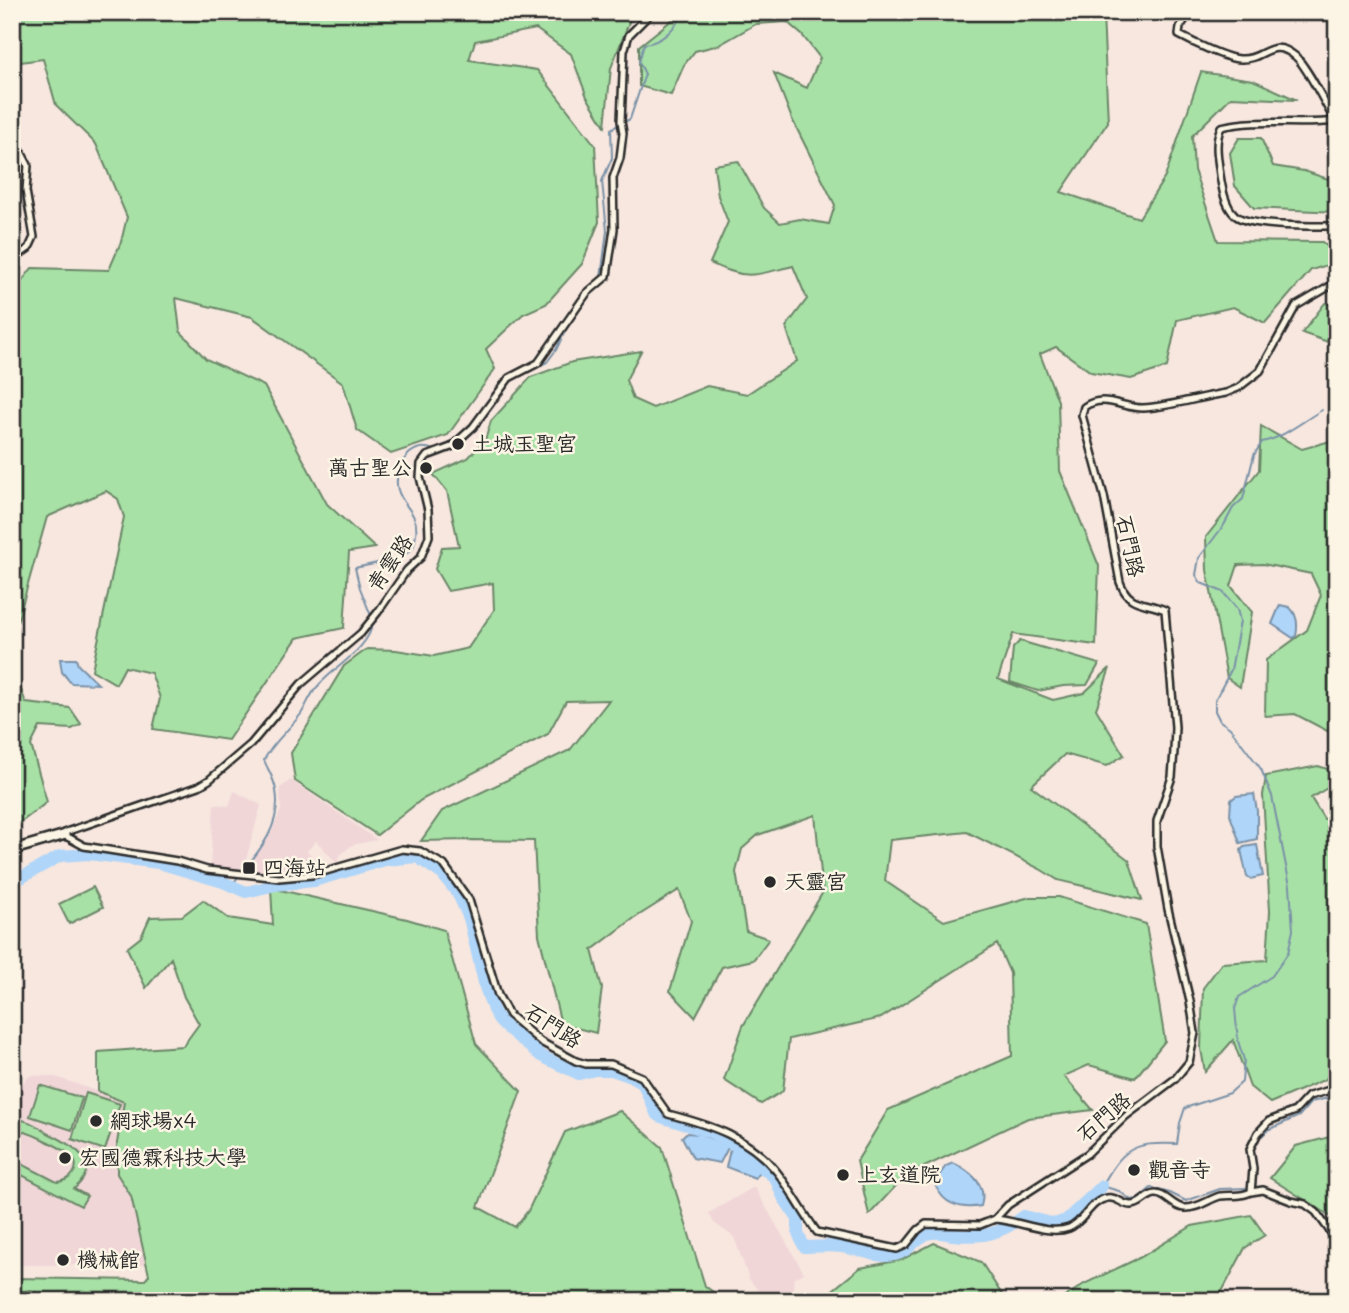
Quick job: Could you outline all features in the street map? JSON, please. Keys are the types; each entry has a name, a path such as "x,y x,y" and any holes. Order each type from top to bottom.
{"street":[{"name":"青雲路","path":"12,849 64,835 209,780 251,744 301,684 361,633 407,570 421,557 429,536 428,510 420,477 421,464 426,457 451,447 473,427 509,377 538,363 587,293 607,276 614,229 613,178 620,158 623,133 621,121 624,51 629,36 652,12"},
{"path":"1191,12 1180,27 1180,35 1228,57 1247,59 1274,47 1284,49 1297,57 1336,121"},
{"path":"1336,121 1244,121 1221,127 1216,137 1221,182 1228,207 1236,217 1253,222 1337,226"},
{"path":"12,142 17,144 28,165 26,191 34,236 29,248 12,260"},
{"name":"石門路","path":"64,835 84,846 177,861 207,870 279,878 312,875 402,849 420,850 444,865 469,900 498,995 509,1015 541,1042 576,1061 611,1065 642,1077 668,1114 713,1126 743,1142 760,1154 778,1173 817,1232 897,1249 906,1245 926,1224 980,1225 995,1219 1008,1205 1087,1154 1126,1116 1175,1079 1189,1062 1195,1033 1157,846 1157,821 1172,778 1175,727 1165,610 1130,600 1120,582 1104,496 1082,415 1084,407 1104,399 1127,407 1145,408 1226,393 1238,388 1260,370 1296,306 1337,282"},
{"path":"1251,1192 1253,1169 1250,1149 1258,1133 1269,1121 1295,1111 1309,1096 1337,1088"},
{"path":"995,1219 1020,1225 1069,1228 1105,1198 1136,1205 1152,1195 1159,1194 1185,1208 1220,1196 1241,1197 1263,1190 1305,1204 1316,1212 1337,1241"}],"shaded area":[{"path":"291,780 377,840 352,845 340,855 337,863 316,841 307,851 316,860 311,866 294,864 282,875 245,871 271,833 281,810 280,788"},
{"path":"234,791 261,805 245,863 239,870 210,867 214,804 229,806"},
{"name":"宏國德霖科技大學","path":"31,1075 56,1077 125,1101 117,1143 117,1174 131,1196 147,1265 12,1265 12,1093"},
{"path":"754,1187 804,1273 794,1278 791,1301 767,1301 749,1279 734,1237 714,1223 709,1213"}],"green space":[{"path":"12,12 633,12 611,68 605,126 587,97 571,54 536,29 475,41 469,60 537,70 595,145 599,222 582,264 546,304 523,314 486,349 495,369 448,435 391,454 357,430 343,383 252,317 176,298 180,331 206,359 264,386 327,504 375,548 349,552 344,628 297,638 228,740 153,729 160,698 151,673 125,667 116,684 92,670 124,517 118,499 106,491 47,517 12,641 12,294 32,268 109,270 121,242 127,217 96,144 56,105 43,59 12,63"},
{"path":"682,12 1117,12 1103,14 1108,122 1061,192 1139,218 1165,177 1201,72 1253,80 1297,100 1231,97 1192,136 1194,170 1218,241 1322,242 1337,254 1337,262 1311,270 1265,323 1233,307 1177,320 1167,367 1131,379 1091,372 1056,347 1040,354 1058,401 1060,471 1099,566 1096,645 1013,634 998,679 1053,700 1084,693 1110,668 1096,709 1124,755 1107,766 1065,754 1031,786 1129,860 1142,900 1058,880 967,832 890,840 885,881 944,921 1030,897 1059,897 1146,924 1165,1041 1135,1078 1089,1065 1064,1076 1093,1110 1028,1118 905,1176 869,1215 857,1161 888,1110 1012,1056 1010,973 997,944 881,1018 789,1039 783,1091 761,1104 724,1080 743,1026 823,892 815,815 758,835 742,849 736,872 746,931 769,939 753,960 722,967 695,1017 670,991 691,921 679,890 633,919 592,950 602,988 596,1033 561,1024 539,935 534,841 421,841 442,811 570,750 609,700 566,701 548,734 421,800 377,835 295,781 291,753 344,666 367,649 434,656 468,648 494,610 493,583 448,591 435,569 442,547 459,546 447,491 433,474 468,458 485,440 491,421 531,377 572,362 641,351 626,380 633,399 653,408 707,386 747,394 797,361 786,327 807,299 793,266 751,275 723,269 710,263 728,222 718,196 714,165 738,161 764,208 780,223 800,219 829,224 835,205 792,119 774,73 807,88 820,58 802,35 787,22 756,24 719,45 695,51 684,65 671,95 639,86 639,46"},
{"path":"1239,138 1261,138 1273,166 1304,171 1328,179 1337,145 1337,212 1254,208 1235,186 1230,153"},
{"path":"1325,303 1337,305 1337,345 1302,333"},
{"path":"1261,426 1302,449 1337,437 1337,736 1295,714 1265,716 1266,660 1307,630 1321,595 1311,574 1263,564 1238,565 1231,586 1252,612 1240,687 1227,678 1207,570 1206,537 1259,470"},
{"path":"1020,641 1099,664 1087,685 1038,691 1010,682 1013,648"},
{"path":"12,665 26,703 70,708 81,724 72,729 40,727 31,745 47,802 12,829"},
{"path":"1318,766 1337,772 1337,782 1311,798 1324,819 1337,817 1337,1061 1326,1079 1270,1103 1250,1087 1233,1040 1205,1072 1201,1049 1203,988 1222,963 1267,960 1270,911 1263,795 1266,776"},
{"path":"93,887 103,907 69,924 59,904"},
{"path":"271,888 444,930 476,1044 521,1091 478,1207 515,1227 528,1211 565,1132 620,1111 662,1147 705,1286 720,1297 752,1301 44,1301 32,1290 12,1292 12,1278 145,1280 149,1275 131,1196 117,1174 117,1143 124,1102 98,1091 98,1052 183,1046 199,1024 184,997 171,958 146,988 127,948 141,937 150,917 182,916 203,900 228,918 273,925"},
{"path":"40,1085 82,1098 72,1130 30,1116"},
{"name":"網球場x4","path":"86,1093 120,1104 105,1150 72,1139"},
{"path":"12,1119 35,1125 75,1148 81,1155 86,1170 83,1179 74,1189 87,1196 81,1206 12,1170 12,1159 57,1182 71,1177 75,1164 70,1155 51,1143 12,1130"},
{"path":"1337,1135 1337,1220 1270,1178 1296,1146"},
{"path":"1251,1215 1265,1235 1245,1248 1217,1301 1059,1301 1084,1284 1141,1257 1192,1226"},
{"path":"934,1243 981,1262 1006,1301 819,1301 860,1268 901,1260"}],"water":[{"path":"1280,605 1289,607 1296,617 1297,632 1293,638 1272,624"},
{"path":"60,659 76,659 78,665 98,684 71,683 62,672"},
{"path":"1254,794 1257,839 1240,843 1230,815 1231,800 1236,796"},
{"path":"1257,845 1263,876 1250,879 1247,877 1241,850"},
{"path":"686,1133 701,1134 729,1146 720,1163 693,1158 682,1137"},
{"path":"730,1150 741,1153 760,1172 755,1178 726,1167"},
{"path":"953,1163 971,1174 980,1185 983,1198 981,1206 952,1204 937,1190 934,1182 946,1166"}],"waterway":[{"path":"601,278 607,231 602,181 612,158 611,129 630,119 645,74 639,62 644,44 663,37 685,12"},
{"path":"480,421 513,379 547,362 568,325"},
{"path":"1247,1188 1220,1189 1186,1201 1151,1188 1138,1199 1131,1200 1119,1191 1102,1186 1116,1163 1131,1150 1150,1144 1177,1144 1185,1108 1230,1093 1242,1082 1244,1060 1238,1041 1235,1009 1239,997 1272,976 1288,953 1293,930 1290,886 1272,796 1261,769 1230,728 1220,721 1215,711 1215,700 1231,670 1240,621 1237,609 1223,592 1201,583 1196,575 1199,558 1224,525 1233,508 1243,499 1254,455 1262,442 1285,433 1322,410"},
{"path":"456,446 472,431"},
{"path":"371,616 355,568 394,559 412,549 416,534 415,521 400,496 398,474 400,466 410,453 417,449 433,450"},
{"path":"231,886 257,854 275,818 275,787 264,760 301,714 315,689 359,649 366,640 373,621"},
{"path":"12,883 60,856 89,854 159,863 223,882 246,892 276,885 314,881 385,860 417,857 442,874 458,894 469,918 485,987 501,1023 541,1056 579,1074 612,1070 632,1077 643,1084 656,1113 661,1117 710,1132 736,1146 775,1178 783,1197 798,1219 798,1233 804,1247 837,1246 889,1256 905,1251 931,1233 983,1235 999,1231 1024,1216 1055,1224 1066,1220 1102,1186"},
{"path":"1262,1136 1268,1130 1299,1116 1311,1102 1337,1096"}],"place":[{"name":"土城玉聖宮","path":"458,444"},
{"name":"萬古聖公","path":"426,468"},
{"name":"四海站","path":"249,868"},
{"name":"天靈宮","path":"770,882"},
{"name":"網球場x4","path":"96,1121"},
{"name":"宏國德霖科技大學","path":"65,1158"},
{"name":"觀音寺","path":"1134,1170"},
{"name":"上玄道院","path":"843,1175"},
{"name":"機械館","path":"63,1260"}]}
